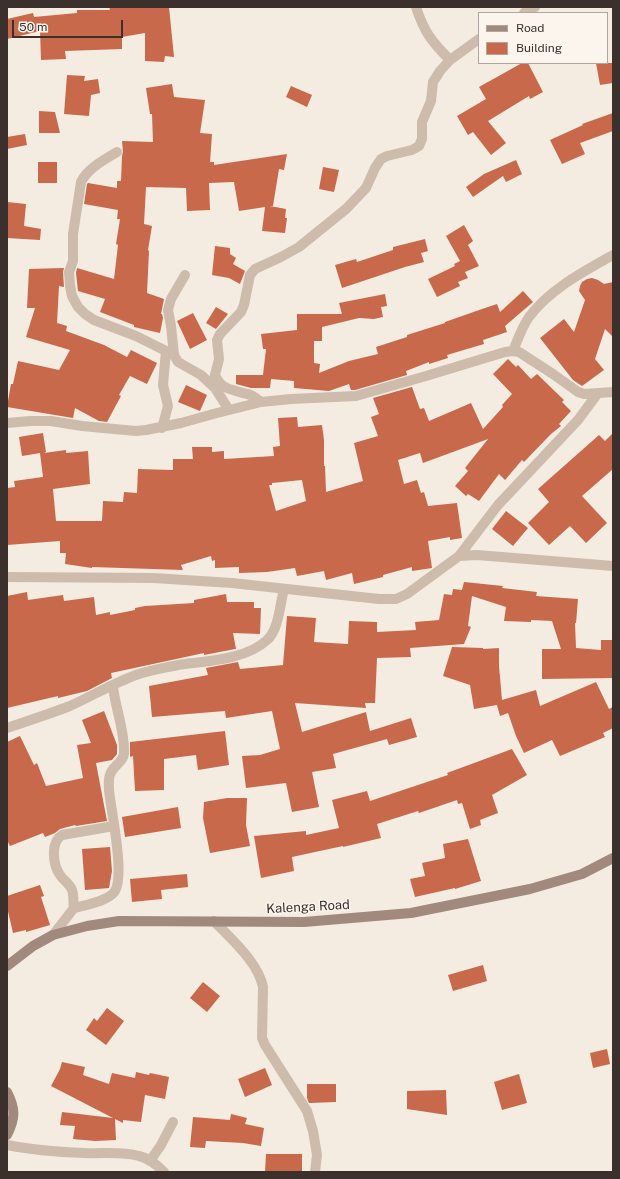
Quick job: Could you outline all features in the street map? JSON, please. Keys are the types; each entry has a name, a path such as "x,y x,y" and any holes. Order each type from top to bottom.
{"main road":[{"name":"Kalenga Road","path":"7,966 33,946 53,935 87,926 119,921 304,922 411,913 530,889 582,874 613,858"},
{"path":"7,1092 14,1108 14,1120 7,1135"}],"street":[{"path":"416,7 428,36 450,60"},
{"path":"526,12 535,7"},
{"path":"262,402 248,394 227,389 220,384 215,375 219,359 217,340 220,334 241,312 244,305 250,275 255,269 281,257 299,246 346,209 366,188 381,159 387,156 412,150 419,146 422,139 422,122 431,101 433,82 450,60 478,40"},
{"path":"117,152 84,176 81,182 73,234 73,261 69,272 71,291 78,307 94,320 136,336 170,353 178,362 201,375 215,388 229,410"},
{"path":"513,351 530,317 550,296 568,281 613,255"},
{"path":"162,428 168,406 163,384 170,353 171,326 168,310 170,299 185,275"},
{"path":"7,423 51,421 82,426 136,431 162,428 262,402 356,396 505,352 513,351 519,352 578,392 584,394 613,392"},
{"path":"7,578 154,578 284,589 379,600 396,598 407,594 459,556 493,511 578,420 598,393"},
{"path":"459,556 477,555 613,566"},
{"path":"7,728 69,706 136,675 150,671 228,658 256,648 268,640 273,633 284,589"},
{"path":"53,935 74,908 100,901 110,896 115,892 117,886 118,873 109,790 109,775 123,758 124,751 113,686"},
{"path":"74,908 71,888 56,869 54,856 55,845 58,838 114,826"},
{"path":"214,922 234,941 259,974 262,981 262,1038 307,1111 313,1131 317,1154 315,1172"},
{"path":"150,1160 162,1145 173,1122"},
{"path":"7,1145 40,1151 82,1153 116,1152 140,1156 150,1160 164,1172"}],"building":[{"path":"109,7 169,7 174,57 165,56 164,62 145,61 145,33 122,37 122,49 65,51 66,59 41,60 40,31 7,39 7,19 33,13 34,17 77,13 77,10 110,10"},
{"path":"613,63 613,83 600,85 596,64"},
{"path":"520,64 529,64 543,92 530,99 529,96 488,121 506,143 491,155 473,132 468,135 457,116 486,99 479,87"},
{"path":"67,75 85,76 84,81 98,79 100,93 91,95 89,116 64,114"},
{"path":"172,84 174,97 205,100 200,133 212,134 210,162 214,162 214,165 287,154 284,170 279,169 273,206 270,206 286,209 285,218 287,218 285,233 262,231 265,207 239,211 234,182 209,183 210,210 187,211 186,188 146,187 144,224 152,226 148,250 147,293 164,299 161,314 163,318 160,333 134,327 134,325 100,312 105,299 78,291 76,273 77,268 114,279 118,245 116,244 120,219 117,219 118,210 84,204 87,184 117,188 117,181 121,181 123,152 122,141 153,142 152,114 150,114 146,88"},
{"path":"291,86 312,95 307,107 286,97"},
{"path":"39,111 55,112 60,133 39,133"},
{"path":"613,113 613,131 580,143 585,154 562,164 550,140 583,125 582,124"},
{"path":"25,134 27,145 7,149 7,137"},
{"path":"516,160 522,174 506,182 503,176 473,197 466,187 484,174"},
{"path":"38,162 57,162 57,183 38,183"},
{"path":"323,167 339,170 334,192 319,189"},
{"path":"7,202 26,204 24,226 41,229 40,240 7,238"},
{"path":"464,225 473,241 468,245 479,266 465,272 468,278 458,282 460,286 437,297 428,279 455,266 454,264 460,261 446,236"},
{"path":"425,239 428,251 421,253 424,262 342,288 335,265 356,259 357,262 393,250 393,247"},
{"path":"215,246 230,248 230,254 236,258 233,264 245,271 240,284 229,278 212,275"},
{"path":"64,268 64,287 59,286 57,323 67,326 66,331 104,345 127,357 131,350 157,363 147,384 130,376 119,395 121,396 107,422 99,421 75,408 73,418 7,407 11,384 13,384 18,361 59,370 70,350 26,337 35,308 27,308 29,269"},
{"path":"592,278 604,284 613,282 613,337 605,329 595,359 604,370 582,386 573,380 540,338 564,319 574,332 585,300 579,291 580,286 582,282"},
{"path":"523,291 533,302 505,326 507,332 483,340 484,344 447,355 448,358 429,364 429,362 406,371 407,375 355,390 351,390 349,384 329,391 294,388 294,381 271,379 270,388 251,388 236,384 236,375 263,375 266,349 263,349 261,334 297,330 297,314 342,314 339,303 385,294 387,306 381,307 383,317 374,319 359,318 322,327 322,341 314,341 314,363 320,364 319,373 349,361 378,354 376,347 482,309 497,304 500,312"},
{"path":"216,307 228,314 216,329 206,323"},
{"path":"193,313 207,340 190,349 177,321"},
{"path":"508,359 516,367 518,365 531,379 537,374 564,400 562,402 571,411 559,424 561,426 551,434 524,462 522,460 505,480 499,474 479,501 468,494 466,496 455,486 468,471 465,468 488,439 423,463 420,453 398,460 404,484 417,480 421,493 424,492 428,506 457,503 462,538 450,540 450,537 428,541 432,568 412,571 412,567 383,575 383,577 354,584 352,573 326,580 324,571 297,576 295,568 267,572 239,573 239,567 215,568 215,560 212,561 211,556 181,565 183,570 92,568 65,564 66,553 60,553 60,541 7,545 7,488 15,487 14,481 43,477 40,453 22,456 19,437 43,433 46,452 44,453 66,450 66,453 88,451 90,484 53,489 56,521 102,521 103,501 123,502 124,492 137,493 138,469 173,470 173,459 193,459 192,447 212,447 212,452 224,451 224,459 274,456 273,447 280,446 278,418 297,417 298,427 322,425 326,492 363,481 354,443 378,436 371,417 379,414 373,398 412,387 420,409 424,408 429,421 471,403 483,429 503,407 502,405 512,394 493,374","holes":["302,480 306,501 276,511 269,485 272,485 272,483"]},
{"path":"186,385 207,395 200,411 178,402"},
{"path":"613,433 613,469 582,496 607,523 586,543 570,526 549,545 528,523 549,502 538,489 599,435 605,441"},
{"path":"506,511 528,528 513,546 492,529"},
{"path":"464,582 503,586 502,588 537,592 536,596 578,599 575,623 576,648 601,650 601,640 613,640 613,678 542,679 542,649 561,649 552,621 504,621 506,607 472,596 468,626 471,627 464,644 410,648 411,657 377,658 375,703 365,703 366,708 295,703 302,732 366,712 370,731 411,718 417,737 389,745 387,739 333,754 336,768 312,772 319,807 292,812 286,783 246,788 242,756 260,755 280,749 272,711 226,718 225,711 152,717 149,686 208,675 206,668 238,662 240,669 283,665 287,616 316,618 314,642 348,644 349,621 377,622 377,632 416,630 415,622 439,620 444,594 452,595 453,589 462,590"},
{"path":"27,592 28,600 63,595 64,601 94,597 96,615 110,612 110,615 135,610 135,608 145,606 194,603 194,600 226,594 227,602 254,602 254,608 261,608 260,634 233,633 236,649 204,655 204,653 111,673 112,678 87,691 7,708 7,596"},
{"path":"452,647 483,649 499,648 502,700 536,690 540,706 596,682 609,709 613,707 613,728 603,733 605,737 560,756 552,740 524,753 508,713 500,716 497,705 474,709 470,685 443,676"},
{"path":"104,711 117,745 117,754 112,760 96,763 107,821 75,825 60,829 45,837 43,833 10,846 7,840 7,742 20,736 34,765 37,763 46,786 83,778 77,745 91,743 82,720"},
{"path":"225,731 229,765 198,770 196,755 164,759 164,790 135,791 133,756 130,757 130,742"},
{"path":"512,749 527,775 492,795 498,813 480,820 481,825 470,829 462,803 458,804 457,800 419,813 418,811 377,824 381,838 292,857 294,871 261,878 254,836 306,831 306,835 339,828 332,800 367,791 370,801 448,775 447,773"},
{"path":"227,798 247,798 246,825 250,846 210,853 203,818 204,802"},
{"path":"178,807 181,828 125,837 122,817"},
{"path":"468,839 481,881 455,889 415,897 410,879 425,876 422,863 445,858 443,844"},
{"path":"110,847 112,871 109,888 85,890 82,849"},
{"path":"187,874 188,887 161,890 162,899 132,902 130,879"},
{"path":"40,885 44,896 41,897 50,925 26,932 26,930 13,933 7,907 7,896"},
{"path":"483,965 487,981 453,991 448,975"},
{"path":"203,982 220,996 207,1012 190,998"},
{"path":"107,1008 124,1021 106,1045 86,1030 94,1018 97,1021"},
{"path":"607,1049 610,1064 593,1068 590,1053"},
{"path":"62,1062 85,1067 83,1075 109,1084 112,1073 135,1078 136,1072 169,1077 165,1099 145,1095 141,1122 123,1120 123,1123 115,1119 116,1140 95,1141 73,1139 75,1126 60,1125 62,1112 113,1118 51,1086"},
{"path":"265,1068 272,1085 245,1097 238,1079"},
{"path":"519,1074 527,1103 502,1110 494,1082"},
{"path":"307,1084 336,1084 336,1102 309,1103 307,1098"},
{"path":"446,1090 447,1115 407,1109 407,1091"},
{"path":"231,1114 247,1118 245,1124 264,1128 261,1146 243,1143 206,1141 205,1148 190,1147 193,1117 230,1120"},
{"path":"266,1154 302,1154 302,1172 265,1172"}]}
